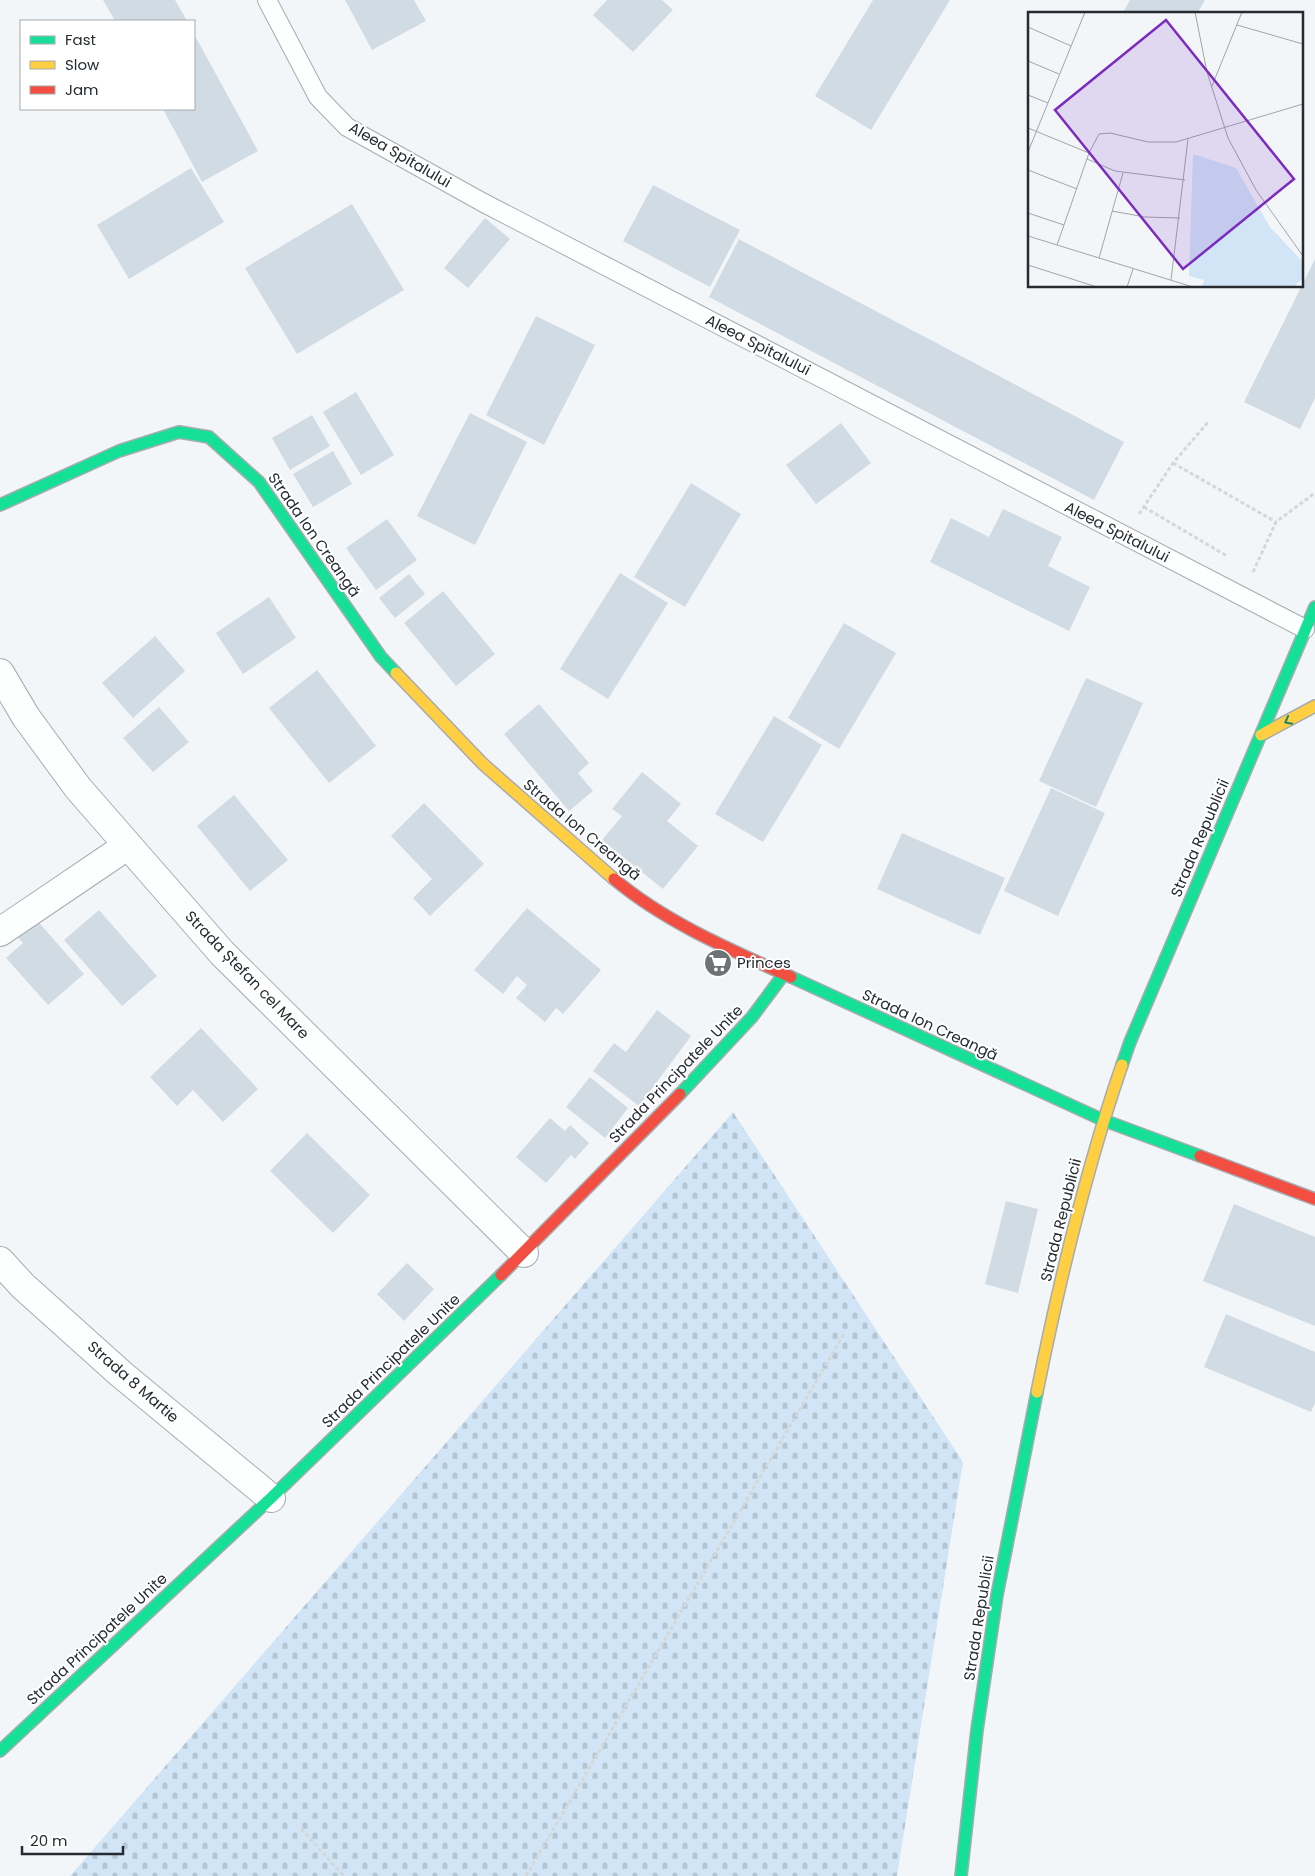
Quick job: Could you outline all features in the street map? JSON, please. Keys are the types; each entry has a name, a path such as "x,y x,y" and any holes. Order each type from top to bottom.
{"street":[{"name":"Strada Ion Creangă","path":"1,502 119,451 180,432 209,437 259,482 381,656 483,764 579,850 627,890 685,926 784,974 1102,1120 1315,1199"},
{"name":"Strada Republicii","path":"962,1876 977,1730 997,1595 1039,1383 1080,1200 1102,1120 1130,1042 1315,607"},
{"name":"Strada Ștefan cel Mare","path":"0,672 32,725 78,788 222,953 524,1252"},
{"path":"1261,736 1315,706"},
{"path":"0,932 127,846"},
{"name":"Strada Principatele Unite","path":"0,1751 271,1498 524,1252 718,1055 752,1017 784,974"},
{"name":"Strada 8 Martie","path":"0,1261 23,1286 122,1374 271,1498"}],"lane":[{"name":"Aleea Spitalului","path":"267,0 318,97 347,127 491,206 1305,629"}],"path":[{"path":"1124,535 1173,463 1209,421"},
{"path":"1173,463 1276,522"},
{"path":"1255,603 1252,571 1276,522 1315,493"},
{"path":"1144,507 1227,556"},
{"path":"526,1876 844,1334"},
{"path":"301,1829 344,1876"}],"green space":[{"path":"733,1112 963,1462 897,1876 70,1876"}],"building":[{"path":"103,0 175,0 186,20 114,20"},
{"path":"345,0 414,0 426,21 372,50"},
{"path":"607,0 662,0 673,10 633,52 593,15"},
{"path":"873,0 950,0 871,130 815,96"},
{"path":"1130,0 1205,0 1198,12 1123,12"},
{"path":"195,36 258,151 202,182 164,110 195,110"},
{"path":"191,168 224,222 129,279 97,225"},
{"path":"653,185 740,230 710,287 623,241"},
{"path":"352,204 404,290 297,354 245,268"},
{"path":"485,218 510,239 468,288 444,268"},
{"path":"739,239 1124,442 1094,500 709,297"},
{"path":"1315,259 1315,398 1300,429 1244,402"},
{"path":"536,316 595,345 544,445 486,415"},
{"path":"356,392 394,455 361,475 323,412"},
{"path":"470,413 527,442 475,545 417,516"},
{"path":"312,415 330,446 290,470 272,438"},
{"path":"841,423 871,463 816,504 786,465"},
{"path":"333,451 352,484 313,507 293,474"},
{"path":"691,483 741,514 685,607 634,577"},
{"path":"1003,509 1062,537 1048,566 1090,587 1069,631 930,562 951,518 989,537"},
{"path":"387,519 417,560 376,590 346,548"},
{"path":"620,573 668,603 608,699 560,669"},
{"path":"409,574 425,594 395,618 379,598"},
{"path":"443,591 495,654 456,686 404,623"},
{"path":"269,597 296,638 243,674 216,633"},
{"path":"844,623 896,653 839,749 788,718"},
{"path":"155,636 185,671 133,718 102,683"},
{"path":"317,670 376,746 329,783 269,708"},
{"path":"1086,678 1143,703 1096,807 1039,781"},
{"path":"539,704 589,763 578,773 593,791 569,811 504,734"},
{"path":"159,707 189,742 153,772 123,738"},
{"path":"774,716 822,745 763,842 715,814"},
{"path":"642,772 681,804 667,821 698,846 663,889 602,840 622,816 612,809"},
{"path":"1051,788 1105,813 1058,916 1004,891"},
{"path":"234,795 288,860 250,891 197,826"},
{"path":"424,803 484,864 430,916 413,898 432,879 391,836"},
{"path":"902,833 1005,878 980,935 877,889"},
{"path":"527,908 601,970 563,1014 556,1008 545,1022 516,998 527,985 517,976 503,994 474,970"},
{"path":"99,910 157,976 122,1006 64,940"},
{"path":"34,917 84,974 48,1005 6,958 23,943 15,934"},
{"path":"657,1010 691,1036 639,1106 593,1071 614,1043 626,1052"},
{"path":"201,1028 258,1089 223,1122 193,1090 177,1106 150,1077"},
{"path":"590,1077 628,1108 605,1138 566,1107"},
{"path":"550,1118 565,1131 570,1125 589,1143 575,1159 571,1155 546,1183 516,1157"},
{"path":"307,1133 370,1195 333,1233 270,1171"},
{"path":"1006,1201 1038,1209 1018,1293 985,1284"},
{"path":"1234,1204 1315,1237 1315,1326 1203,1281"},
{"path":"407,1263 434,1289 404,1321 377,1294"},
{"path":"1226,1314 1315,1352 1315,1403 1311,1412 1204,1367"}],"traffic: fast":[{"path":"0,505 119,451 179,432 209,437 259,482 381,657 396,673"},
{"path":"1122,1065 1130,1042 1315,607"},
{"path":"680,1094 752,1017 784,974"},
{"path":"791,977 1103,1120 1200,1156"},
{"path":"0,1751 271,1498 501,1275"},
{"path":"961,1876 977,1730 997,1595 1037,1392"}],"traffic: slow":[{"path":"396,673 483,764 614,879"},
{"path":"1261,735 1315,706"},
{"path":"1037,1392 1074,1227 1096,1146 1122,1065"}],"traffic: jam":[{"path":"614,879 655,909 677,922 791,977"},
{"path":"501,1275 680,1094"},
{"path":"1200,1156 1315,1199"}],"place":[{"name":"Princes","path":"718,963"}]}
